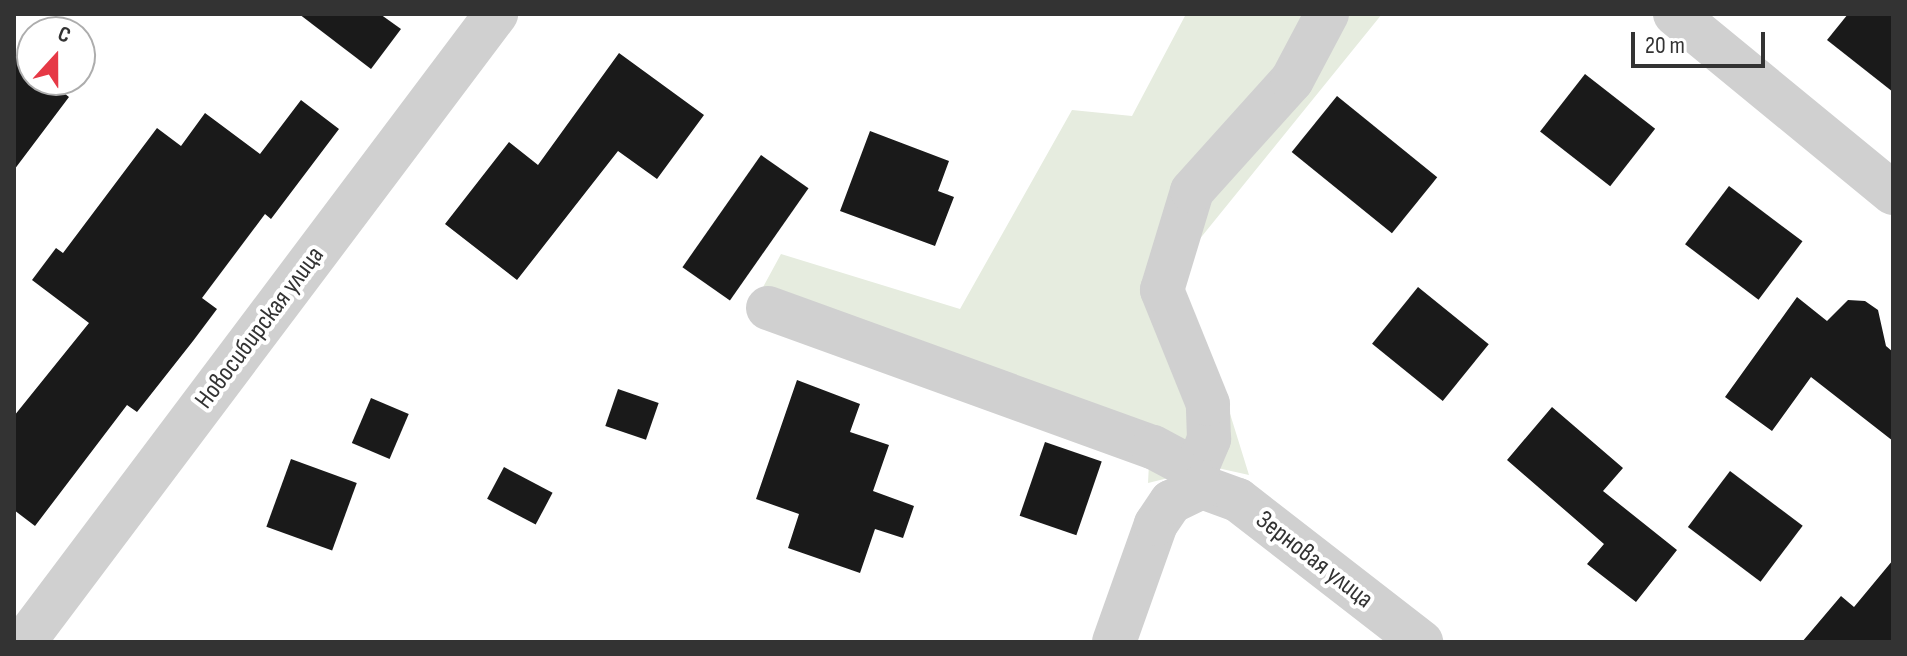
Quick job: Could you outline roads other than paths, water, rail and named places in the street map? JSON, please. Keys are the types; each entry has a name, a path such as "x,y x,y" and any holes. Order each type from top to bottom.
{"street":[{"name":"Новосибирская улица","path":"24,642 496,14"},
{"path":"1114,642 1156,524 1171,502 1199,479 1209,439 1208,404 1162,290 1192,191 1292,80 1326,14"},
{"path":"1675,14 1893,193"},
{"name":"Зерновая улица","path":"768,308 1153,447 1199,479 1238,500 1421,642"}]}
